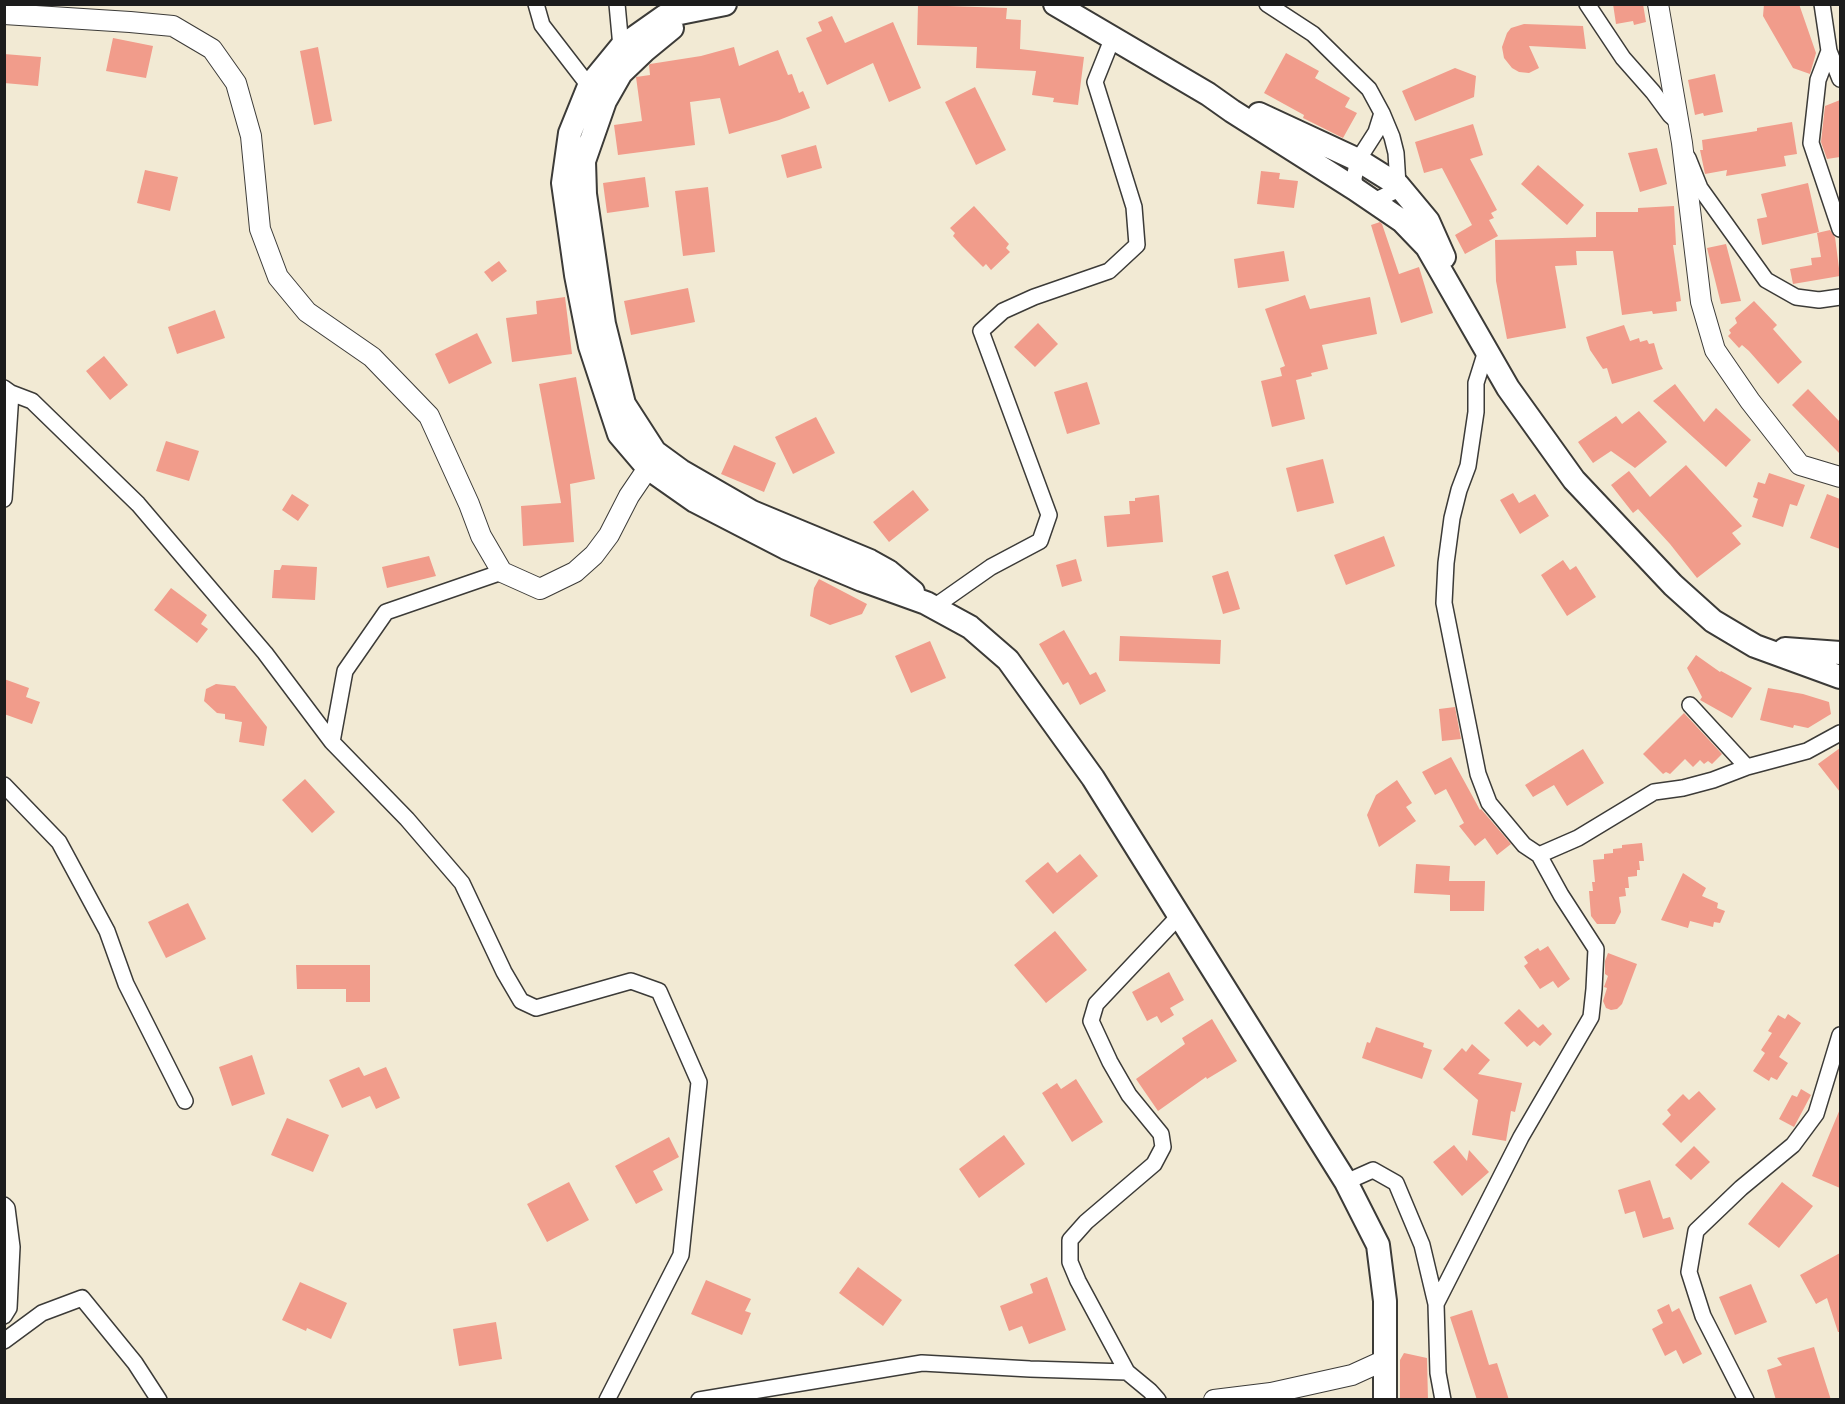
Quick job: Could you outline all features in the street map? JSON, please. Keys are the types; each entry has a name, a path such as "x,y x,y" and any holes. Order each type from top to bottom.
{"main road":[{"path":"1055,4 1208,93 1232,111 1402,221 1427,247 1508,388 1574,480 1673,585 1713,621 1755,646 1840,677"},
{"path":"652,460 624,404 612,360 604,324 585,194 584,161 605,101 621,73 675,26 717,6"},
{"path":"717,6 665,16 621,47 589,86 570,133 563,183 576,275 590,346 619,434 652,460 694,501 786,548 930,605 970,627 1008,660 1093,778 1346,1182 1378,1245 1385,1301 1385,1400"},
{"path":"1208,93 1358,160 1398,184 1419,208 1436,235 1462,306"},
{"path":"1755,646 1840,653"}],"street":[{"path":"536,4 542,25 589,86"},
{"path":"617,4 621,47"},
{"path":"1267,4 1313,34 1369,89 1392,137 1396,153 1398,184 1395,191 1374,201"},
{"path":"1587,4 1623,58 1678,122"},
{"path":"1658,4 1682,143 1701,302 1714,350 1800,465 1840,477"},
{"path":"1822,4 1829,51 1840,79"},
{"path":"4,14 173,26 212,50 236,83 251,136 260,229 278,277 307,312 372,357 429,416 481,536 502,572 540,589 575,572 594,555 609,535 629,496 652,460"},
{"path":"930,605 991,567 1040,541 1049,515 981,331 1002,311 1034,297 1109,271 1137,245 1134,207 1095,82 1113,37"},
{"path":"1829,51 1818,80 1811,143 1840,229"},
{"path":"1355,189 1354,178 1358,160 1376,132 1382,113"},
{"path":"1682,143 1700,188 1726,221 1766,280 1796,297 1819,300 1840,297"},
{"path":"1436,1304 1521,1137 1591,1017 1594,989 1596,949 1561,895 1539,855 1524,845 1490,803 1478,774 1444,603 1452,518 1468,466 1476,412 1476,383 1486,351"},
{"path":"4,499 8,390 32,401 138,504 265,653 332,742 407,819 462,882 504,972 521,1001 536,1008 631,981 659,991 699,1082 681,1255 607,1400"},
{"path":"332,742 345,671 386,612 502,572"},
{"path":"1690,705 1747,767"},
{"path":"1539,855 1578,838 1654,792 1693,786 1713,780 1747,767 1807,750 1840,733"},
{"path":"4,785 59,842 107,931 126,984 185,1101"},
{"path":"1158,1400 1127,1372 1078,1281 1070,1262 1070,1240 1086,1222 1154,1164 1163,1147 1161,1134 1129,1095 1110,1062 1091,1021 1096,1004 1179,916"},
{"path":"1746,1400 1703,1316 1689,1272 1696,1231 1741,1188 1793,1145 1816,1114 1840,1035"},
{"path":"1346,1182 1373,1170 1396,1183 1422,1245 1436,1304 1438,1373 1443,1400"},
{"path":"4,1205 7,1208 12,1247 9,1308 4,1316"},
{"path":"4,1341 42,1313 81,1298 135,1363 159,1400"},
{"path":"1214,1400 1271,1393 1352,1375 1385,1360"},
{"path":"699,1400 922,1363 1030,1370 1127,1372"}],"building":[{"path":"1613,4 1643,4 1646,22 1634,25 1633,21 1616,24"},
{"path":"1764,4 1799,4 1816,53 1810,74 1793,68 1763,16"},
{"path":"918,5 1007,8 1006,19 1021,20 1020,49 1084,57 1078,105 1053,102 1054,98 1032,95 1036,71 976,68 977,47 917,45"},
{"path":"832,16 845,43 893,22 921,88 889,102 873,63 827,85 806,38 822,31 818,22"},
{"path":"1524,24 1583,26 1586,49 1529,46 1539,68 1529,73 1519,72 1512,68 1504,58 1502,47 1511,28"},
{"path":"113,38 153,46 146,78 106,71"},
{"path":"318,47 332,121 314,125 300,51"},
{"path":"734,47 739,66 778,50 788,75 792,74 799,93 803,91 810,108 779,120 729,134 720,98 690,102 695,145 618,155 614,125 642,121 636,77 650,75 650,64 701,56"},
{"path":"1286,53 1319,71 1315,78 1350,98 1345,107 1357,113 1343,138 1303,118 1304,115 1264,93"},
{"path":"4,54 41,57 38,86 4,83"},
{"path":"1455,68 1476,76 1474,97 1415,121 1402,91"},
{"path":"1715,74 1723,112 1704,116 1703,113 1695,115 1688,80"},
{"path":"975,87 1006,150 976,165 945,102"},
{"path":"1840,100 1840,157 1827,159 1821,142 1825,106"},
{"path":"1792,122 1797,154 1784,156 1786,166 1726,176 1727,170 1705,174 1700,150 1703,150 1702,140 1757,131 1757,128"},
{"path":"1473,124 1483,155 1470,159 1497,210 1491,213 1494,218 1489,220 1498,236 1465,254 1455,235 1472,225 1442,168 1424,173 1415,142"},
{"path":"816,145 822,168 787,178 781,155"},
{"path":"1657,148 1667,184 1640,192 1628,153"},
{"path":"1538,165 1584,205 1567,225 1521,184"},
{"path":"145,170 178,177 170,211 137,203"},
{"path":"1261,171 1280,173 1279,179 1298,181 1294,208 1257,204"},
{"path":"645,177 649,207 607,213 603,183"},
{"path":"1808,183 1819,232 1762,245 1757,219 1767,217 1761,194"},
{"path":"708,187 715,252 683,256 675,191"},
{"path":"974,206 1009,244 1006,248 1010,252 991,270 986,264 983,267 962,246 953,236 955,233 950,228"},
{"path":"1674,206 1676,245 1673,245 1681,301 1676,302 1677,311 1653,314 1652,311 1622,315 1613,251 1576,251 1577,265 1555,266 1566,328 1507,339 1496,281 1495,240 1596,237 1596,212 1638,212 1638,208"},
{"path":"1380,222 1399,274 1419,267 1433,313 1401,323 1371,225"},
{"path":"1830,230 1835,237 1840,276 1793,284 1790,269 1812,265 1811,258 1821,257 1817,233"},
{"path":"1726,244 1741,301 1721,304 1707,248"},
{"path":"1284,251 1289,281 1238,288 1234,259"},
{"path":"499,261 507,271 492,282 484,272"},
{"path":"688,288 695,322 631,335 624,301"},
{"path":"1305,295 1310,309 1370,297 1377,334 1322,345 1328,369 1296,380 1305,419 1272,427 1261,381 1282,376 1280,368 1285,366 1265,309"},
{"path":"565,297 572,354 512,362 506,318 537,314 536,301"},
{"path":"1754,301 1777,325 1773,329 1802,362 1778,384 1749,351 1742,345 1739,348 1728,336 1731,333 1729,330 1737,323 1735,318"},
{"path":"215,310 225,338 177,354 168,327"},
{"path":"1038,323 1058,344 1035,367 1014,347"},
{"path":"1624,325 1630,341 1639,338 1640,342 1647,340 1649,344 1654,343 1663,369 1612,384 1607,368 1603,369 1590,350 1586,337"},
{"path":"477,333 492,363 449,384 435,354"},
{"path":"104,356 128,385 110,400 86,371"},
{"path":"576,377 595,479 570,484 574,542 523,546 521,506 561,503 539,384"},
{"path":"1087,382 1100,424 1067,434 1054,392"},
{"path":"1675,384 1704,422 1716,408 1751,440 1726,467 1653,401"},
{"path":"1808,389 1840,422 1840,454 1792,405"},
{"path":"1639,411 1667,442 1635,468 1611,451 1593,463 1578,442 1616,416 1622,424"},
{"path":"816,417 835,453 793,474 775,437"},
{"path":"166,441 199,451 189,481 156,471"},
{"path":"734,445 776,463 764,492 721,474"},
{"path":"1323,459 1334,503 1297,512 1286,468"},
{"path":"1686,465 1742,526 1732,533 1741,544 1697,578 1638,509 1633,513 1611,485 1629,471 1650,497"},
{"path":"1769,473 1805,485 1797,506 1790,504 1783,527 1752,517 1758,499 1753,497 1758,482 1765,484"},
{"path":"913,490 929,510 889,542 873,522"},
{"path":"1513,493 1519,503 1535,494 1549,516 1520,534 1500,500"},
{"path":"292,494 309,505 298,521 282,510"},
{"path":"1827,494 1840,499 1840,549 1810,538"},
{"path":"1159,495 1163,542 1107,547 1104,516 1130,514 1129,501"},
{"path":"1384,536 1395,566 1346,585 1334,555"},
{"path":"429,556 436,576 387,588 382,567"},
{"path":"1076,559 1082,581 1062,587 1056,565"},
{"path":"1563,560 1570,570 1576,566 1596,597 1567,616 1541,575"},
{"path":"282,565 317,567 315,600 272,598 274,570 280,570"},
{"path":"1228,571 1240,609 1223,614 1212,576"},
{"path":"819,579 867,604 862,614 830,625 810,616 814,588"},
{"path":"171,588 207,615 201,624 208,629 197,643 154,610"},
{"path":"1064,630 1090,675 1096,672 1106,691 1080,705 1068,682 1063,685 1039,644"},
{"path":"1120,636 1221,640 1220,664 1119,661"},
{"path":"930,641 946,678 911,693 895,656"},
{"path":"1696,655 1720,672 1752,688 1732,718 1700,700 1702,697 1687,668"},
{"path":"4,679 29,688 26,697 40,702 32,724 4,714"},
{"path":"216,684 235,686 267,727 264,746 239,742 242,722 225,719 225,714 217,713 204,701 206,689"},
{"path":"1768,688 1803,694 1829,702 1831,714 1808,728 1794,725 1793,728 1760,720"},
{"path":"1455,707 1461,739 1442,741 1439,709"},
{"path":"1684,713 1722,754 1712,764 1708,761 1704,764 1700,760 1693,767 1685,759 1670,774 1666,772 1663,774 1643,754"},
{"path":"1840,748 1840,792 1818,764"},
{"path":"1583,749 1604,783 1567,806 1554,785 1533,797 1525,785"},
{"path":"1451,757 1480,810 1511,844 1497,855 1485,838 1475,846 1459,826 1464,823 1446,789 1435,795 1422,772"},
{"path":"305,779 335,812 312,833 282,800"},
{"path":"1397,780 1412,803 1406,807 1416,821 1379,847 1367,815 1376,795"},
{"path":"1642,843 1644,861 1639,861 1640,870 1637,870 1637,876 1628,877 1629,888 1625,888 1626,896 1619,897 1621,912 1615,924 1597,924 1591,916 1589,891 1593,891 1592,882 1595,882 1593,860 1604,859 1604,854 1613,853 1613,849 1622,848 1622,845"},
{"path":"1080,854 1098,876 1053,914 1025,881 1048,862 1057,873"},
{"path":"1416,864 1450,866 1449,881 1485,881 1484,911 1450,911 1450,895 1414,893"},
{"path":"1683,873 1706,888 1702,896 1718,903 1717,908 1725,911 1720,923 1714,922 1713,927 1690,921 1688,928 1661,920"},
{"path":"188,903 206,939 166,958 148,922"},
{"path":"1055,931 1087,970 1046,1003 1014,965"},
{"path":"1548,946 1570,979 1558,988 1553,981 1540,989 1524,966 1528,963 1524,957 1538,948 1540,951"},
{"path":"1608,953 1637,964 1622,1004 1617,1009 1611,1010 1606,1008 1603,1001 1607,988 1604,987 1608,976 1605,974 1605,961"},
{"path":"296,965 370,965 370,1002 346,1002 346,989 297,989"},
{"path":"1169,972 1184,1000 1170,1008 1174,1015 1161,1023 1157,1016 1147,1021 1132,992"},
{"path":"1519,1009 1538,1028 1543,1024 1552,1034 1540,1046 1534,1041 1527,1047 1504,1023"},
{"path":"1788,1014 1801,1023 1779,1057 1788,1063 1777,1080 1771,1077 1769,1081 1753,1071 1765,1053 1761,1050 1772,1033 1768,1031 1778,1015 1785,1019"},
{"path":"1212,1019 1237,1061 1207,1079 1206,1077 1158,1111 1136,1079 1185,1044 1182,1038"},
{"path":"1376,1027 1424,1043 1423,1047 1432,1050 1422,1079 1362,1058 1367,1042 1370,1043"},
{"path":"1472,1044 1490,1060 1478,1074 1522,1083 1515,1112 1511,1111 1506,1141 1472,1135 1478,1100 1443,1069 1462,1048 1466,1052"},
{"path":"252,1055 265,1094 232,1106 219,1067"},
{"path":"359,1067 364,1076 386,1067 400,1098 376,1109 370,1096 342,1108 329,1080"},
{"path":"1076,1079 1103,1122 1072,1142 1042,1093 1057,1083 1061,1089"},
{"path":"1801,1089 1811,1095 1794,1127 1779,1119 1792,1095 1797,1097"},
{"path":"1699,1091 1716,1109 1681,1143 1662,1124 1671,1115 1667,1110 1683,1094 1689,1100"},
{"path":"1840,1109 1840,1188 1812,1176"},
{"path":"287,1118 329,1135 313,1172 271,1155"},
{"path":"1004,1135 1025,1164 979,1198 959,1169"},
{"path":"669,1137 679,1157 653,1171 663,1190 636,1204 615,1166"},
{"path":"1454,1145 1467,1161 1469,1150 1489,1172 1462,1196 1433,1162"},
{"path":"1694,1146 1710,1162 1691,1180 1675,1165"},
{"path":"1650,1180 1663,1219 1670,1217 1674,1229 1643,1238 1635,1211 1625,1214 1618,1190"},
{"path":"569,1182 589,1220 547,1242 527,1204"},
{"path":"1782,1182 1813,1206 1779,1248 1748,1224"},
{"path":"1840,1253 1840,1332 1838,1332 1827,1298 1816,1304 1800,1275"},
{"path":"858,1267 902,1300 883,1326 839,1293"},
{"path":"1047,1277 1066,1330 1029,1344 1022,1326 1009,1331 1000,1306 1033,1293 1030,1284"},
{"path":"706,1280 751,1299 745,1311 751,1313 742,1335 691,1314"},
{"path":"300,1282 347,1303 331,1339 282,1320"},
{"path":"1751,1284 1767,1322 1735,1335 1719,1297"},
{"path":"1669,1304 1672,1312 1679,1308 1702,1354 1683,1364 1676,1350 1665,1356 1652,1329 1663,1323 1657,1310"},
{"path":"1472,1310 1489,1365 1497,1363 1509,1400 1477,1400 1450,1317"},
{"path":"496,1322 502,1359 459,1366 453,1329"},
{"path":"1814,1347 1831,1400 1776,1400 1767,1370 1782,1365 1777,1358"},
{"path":"1404,1353 1427,1358 1428,1400 1400,1400 1400,1360"}]}
